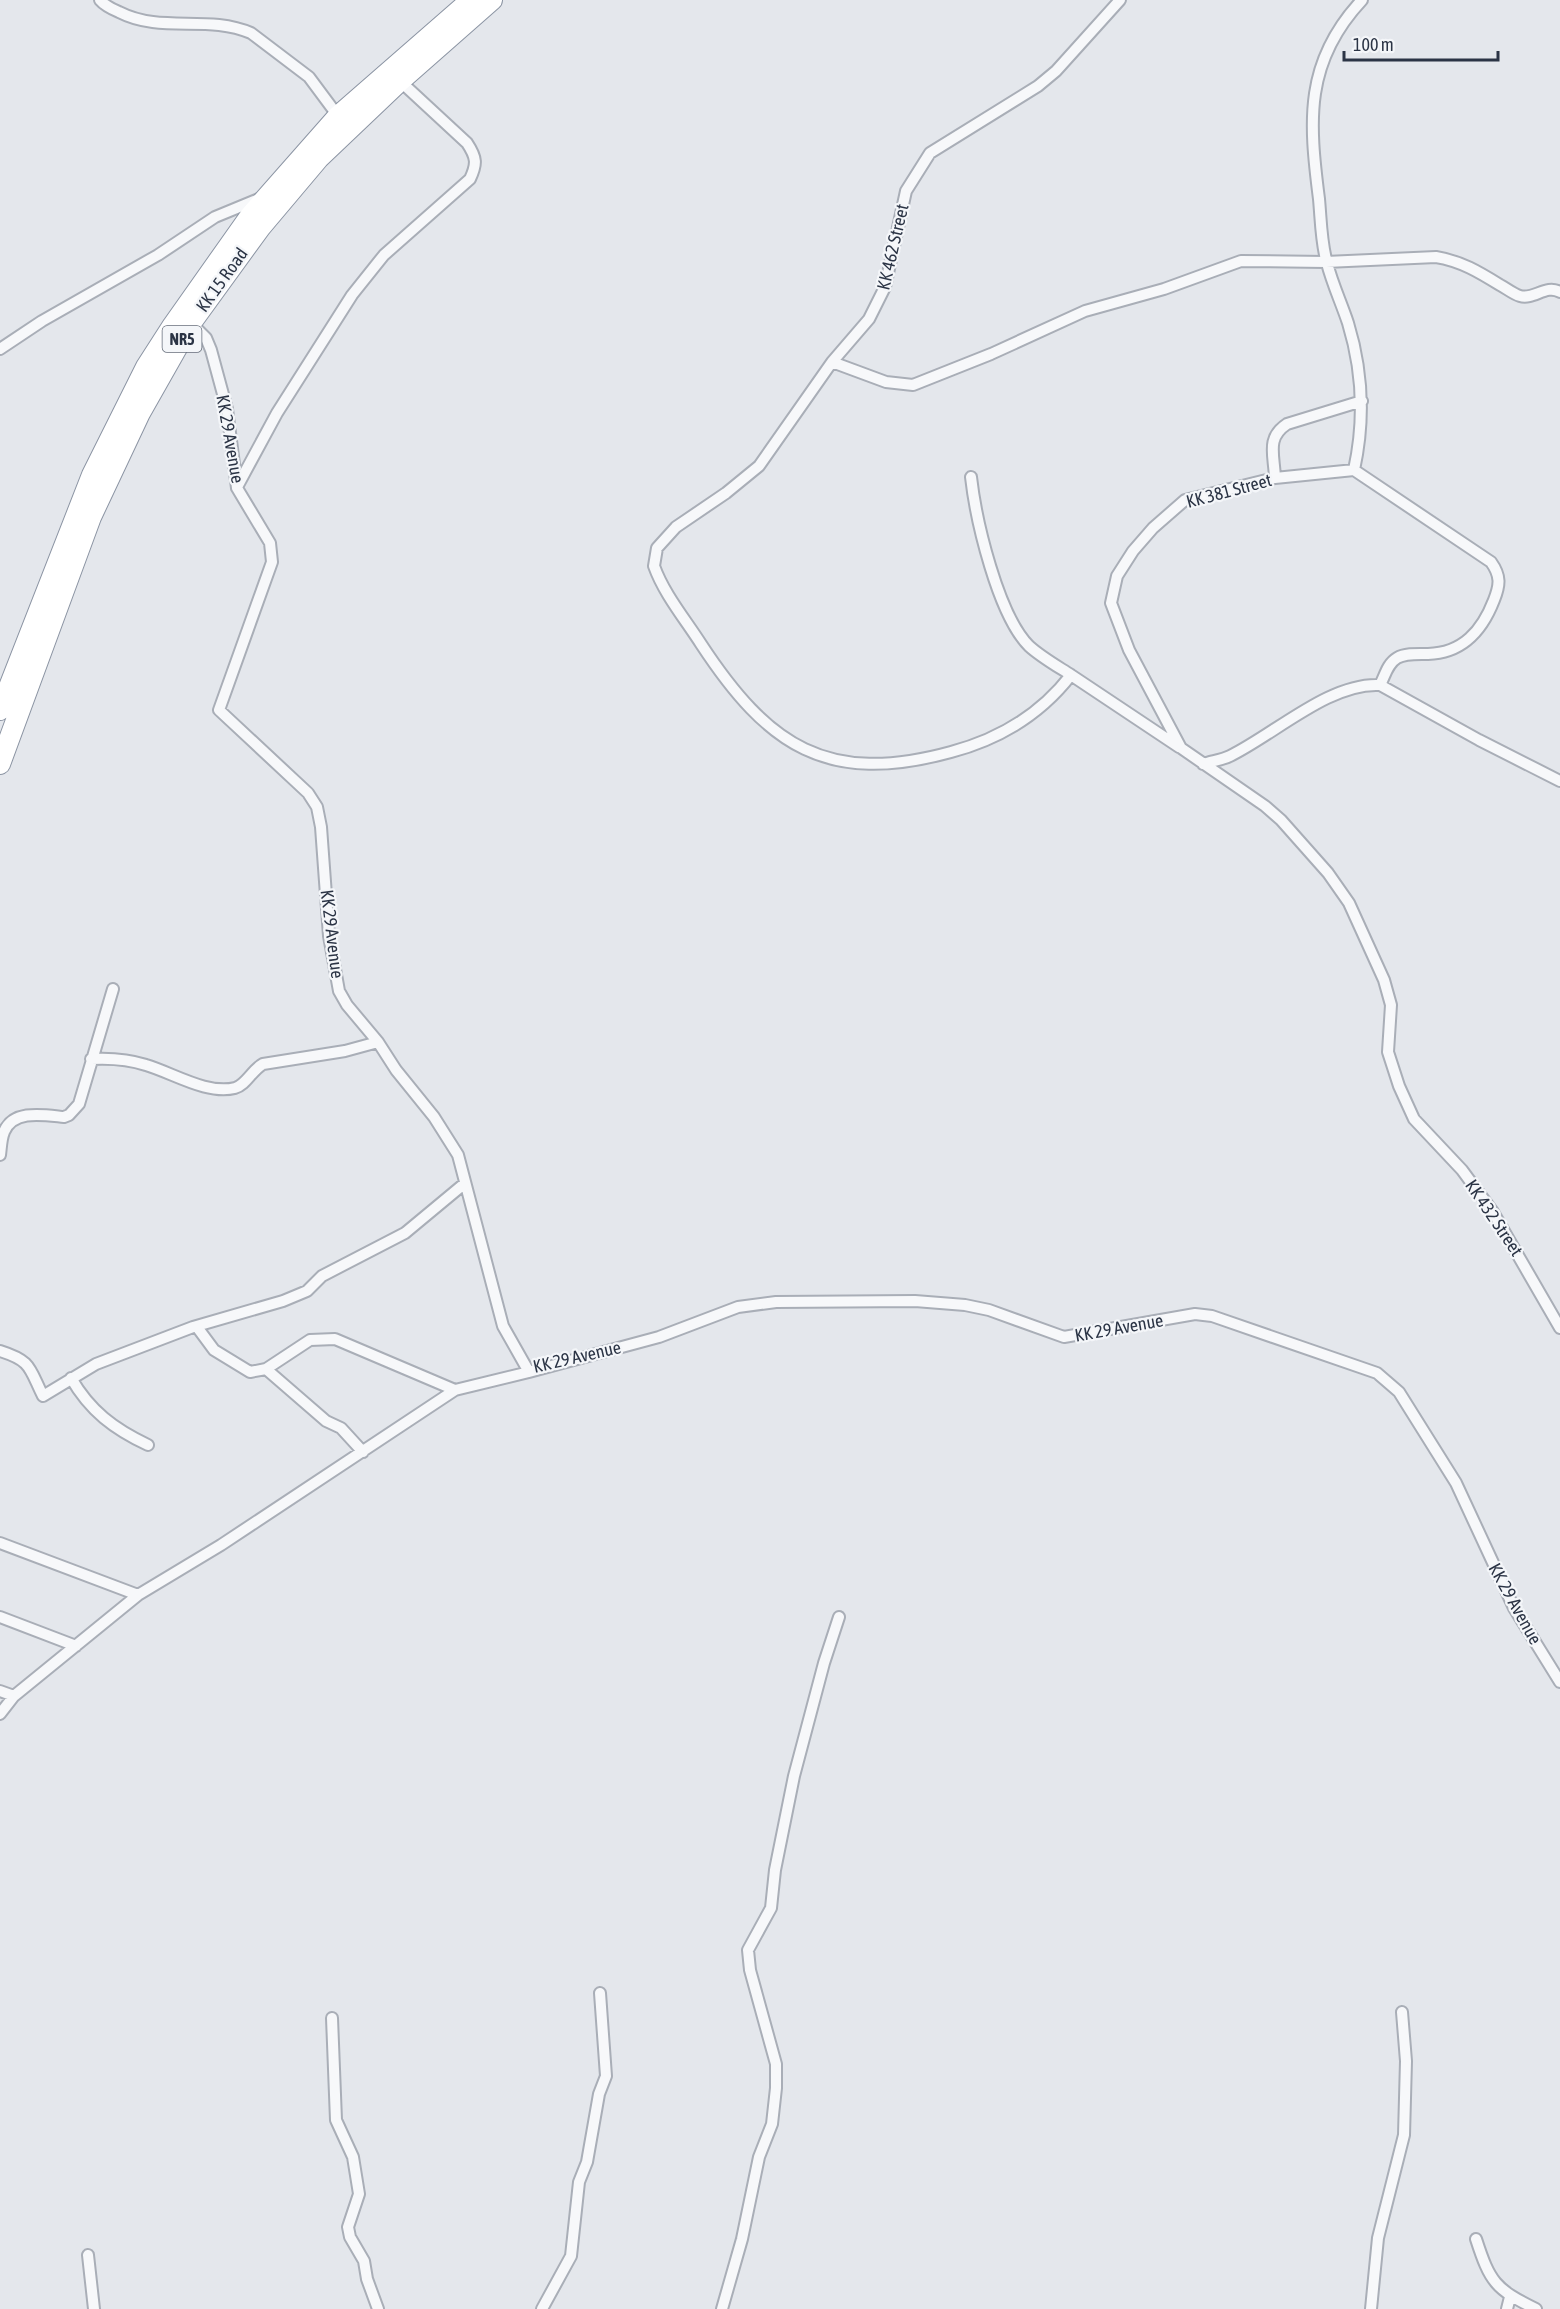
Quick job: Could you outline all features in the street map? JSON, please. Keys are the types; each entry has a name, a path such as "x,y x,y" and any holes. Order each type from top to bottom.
{"highway":[{"name":"KK 15 Road","path":"0,764 91,517 140,413 191,323 260,228 319,158 394,75 471,0"},
{"name":"KK 15 Road","path":"0,710 92,475 133,392 172,325 266,196 338,117 492,0"}],"street":[{"path":"100,0 132,19 153,24 200,23 240,29 251,33 309,77 338,117"},
{"name":"KK 462 Street","path":"1071,675 1054,696 1032,715 1008,730 972,746 903,764 879,765 835,759 788,741 768,727 749,708 712,661 657,576 654,557 663,541 676,527 726,493 759,466 832,362 868,319 880,301 906,191 930,153 1038,86 1056,71 1120,0"},
{"path":"1362,0 1332,37 1313,104 1311,137 1326,262 1349,326 1358,368 1362,401 1360,441 1353,470 1491,562 1498,572 1499,586 1486,620 1474,635 1451,652 1400,657 1389,665 1380,685"},
{"path":"237,488 277,413 352,295 384,255 470,179 477,165 476,156 467,143 394,75"},
{"path":"0,349 42,321 158,255 215,217 266,196"},
{"path":"832,362 860,370 886,382 913,385 991,354 1085,310 1164,289 1241,261 1326,262 1436,257 1469,266 1518,296 1535,295 1547,290 1560,291"},
{"name":"KK 29 Avenue","path":"191,323 206,338 211,350 227,409 237,488 273,552 272,562 219,710 308,793 317,807 321,827 329,936 336,981 347,1005 378,1042 458,1155 502,1326 529,1372 658,1337 738,1307 776,1302 915,1301 965,1305 989,1310 1064,1337 1195,1314 1212,1316 1377,1372 1399,1392 1456,1483 1508,1598 1560,1682"},
{"path":"1275,478 1272,440 1279,429 1287,424 1362,401"},
{"name":"KK 381 Street","path":"1353,470 1275,478 1198,496 1173,508 1133,551 1112,590 1111,603 1118,625 1180,748 1265,806 1281,820 1328,873 1349,903 1384,980 1390,1005 1388,1052 1399,1086 1414,1119"},
{"path":"971,477 987,553 1012,621 1029,646 1180,748"},
{"path":"1203,764 1227,758 1336,694 1367,684 1380,685 1479,740 1557,779"},
{"path":"0,1155 3,1134 15,1119 29,1115 69,1115 79,1104 114,989"},
{"path":"91,1059 113,1058 143,1064 208,1089 231,1088 238,1087 255,1068 263,1064 345,1051 378,1042"},
{"name":"KK 432 Street","path":"1414,1119 1462,1170 1493,1212 1560,1328"},
{"path":"0,1351 22,1358 34,1371 43,1396 96,1364 197,1327 308,1291 322,1276 405,1233 464,1184"},
{"path":"197,1327 214,1350 250,1372 266,1369 310,1340 335,1339 455,1390"},
{"path":"266,1369 326,1421 341,1428 363,1452"},
{"path":"0,1714 14,1696 138,1595 221,1545 455,1390 529,1372"},
{"path":"71,1378 82,1397 97,1413 124,1434 148,1445"},
{"path":"0,1543 138,1595"},
{"path":"0,1617 76,1646"},
{"path":"722,2309 742,2240 759,2157 771,2124 776,2088 776,2064 750,1970 748,1950 771,1908 775,1870 794,1776 824,1663 839,1617"},
{"path":"0,1691 14,1696"},
{"path":"542,2309 571,2256 579,2182 587,2162 599,2094 606,2076 600,1993"},
{"path":"1371,2309 1378,2238 1404,2135 1406,2061 1402,2012"},
{"path":"332,2018 336,2120 353,2157 359,2194 348,2227 350,2237 364,2261 367,2279 378,2309"},
{"path":"1476,2239 1485,2266 1494,2283 1510,2297 1536,2309"},
{"path":"88,2256 94,2309"},
{"path":"1507,2309 1510,2297"}]}
